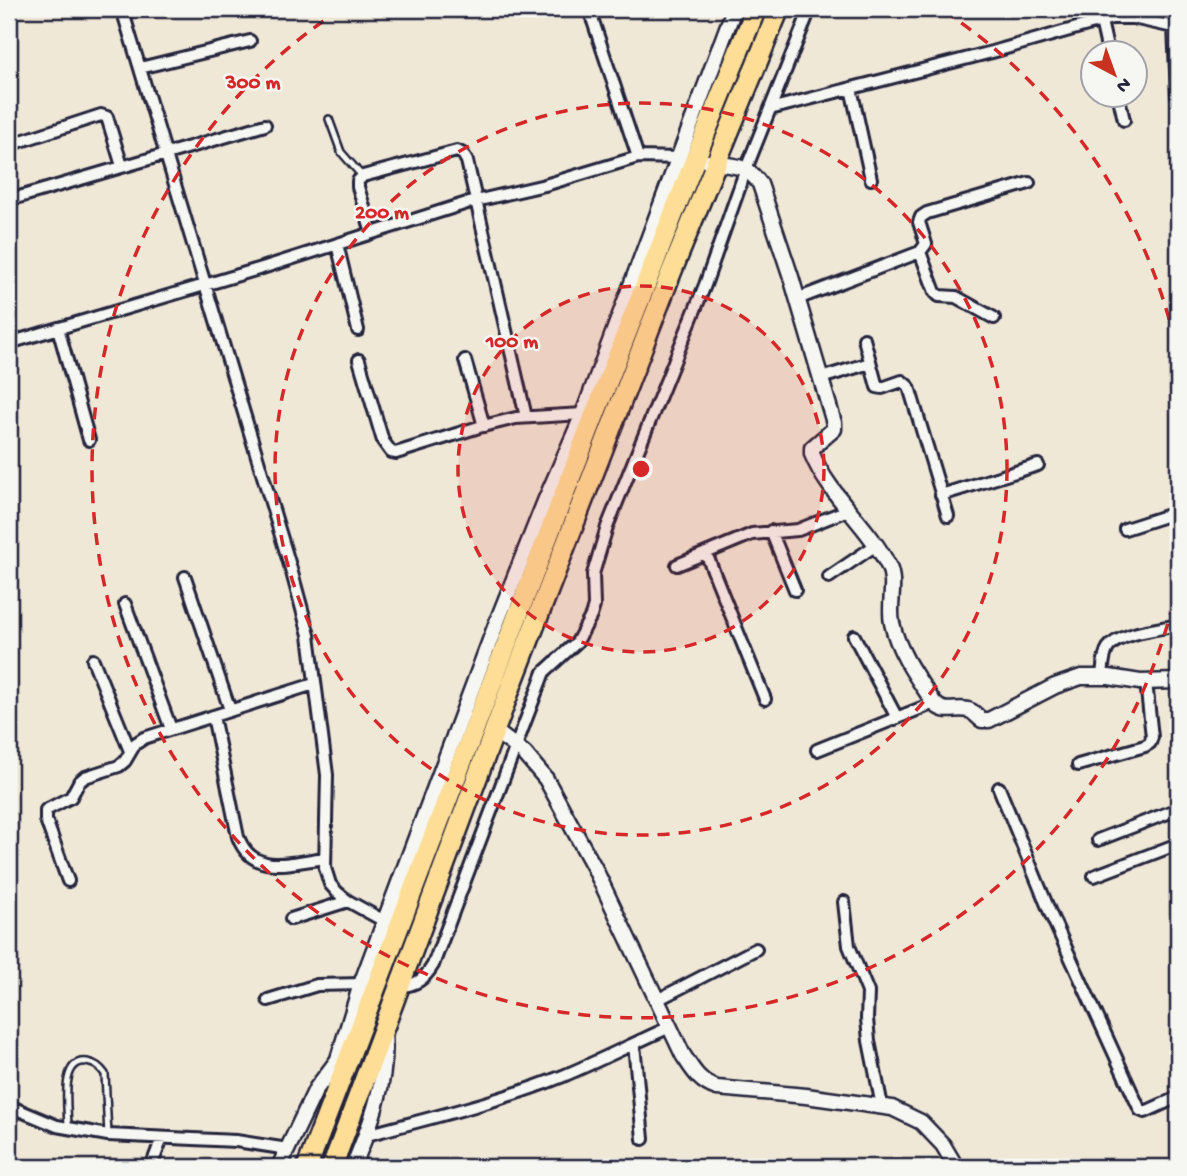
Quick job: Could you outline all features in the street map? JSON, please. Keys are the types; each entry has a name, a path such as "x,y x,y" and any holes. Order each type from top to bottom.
{"highway":[{"path":"310,1159 620,346 687,158 756,9"},
{"path":"341,1164 383,1029 495,732 715,163 779,9"}],"street":[{"path":"122,9 309,635 327,775 325,859 330,884 348,901 386,922"},
{"path":"589,9 638,157"},
{"path":"338,1059 361,984 498,619 687,158 734,9"},
{"path":"399,987 416,984 426,976 433,965 544,672 577,642 591,617 594,606 593,574 597,555 705,285 746,169 810,9"},
{"path":"770,109 1124,17 1176,27 1177,95"},
{"path":"1101,21 1105,38"},
{"path":"140,68 250,41"},
{"path":"851,88 871,179"},
{"path":"1121,108 1124,120"},
{"path":"9,145 101,115 107,117 110,123 122,166"},
{"path":"9,200 265,125"},
{"path":"372,233 358,187 358,181 363,176 457,151 463,154 467,161 526,417"},
{"path":"9,343 475,201 638,157 687,158 740,166 752,172 760,184 821,378 834,429 812,448 812,454 819,469 890,567 891,620 895,635 939,709 966,709 973,711 982,720 989,720 1055,686 1081,677 1102,676 1146,682 1178,681"},
{"path":"797,299 919,252 926,244 919,222 927,213 1029,183"},
{"path":"337,244 358,330"},
{"path":"919,252 939,296 956,297 994,318"},
{"path":"58,328 89,440"},
{"path":"864,339 877,387 882,388 902,381 909,387 948,516"},
{"path":"359,360 383,441 391,452 404,452 484,425 526,417 583,414"},
{"path":"465,360 484,425"},
{"path":"821,378 870,363"},
{"path":"941,495 1038,465"},
{"path":"677,565 752,534 798,530 848,510"},
{"path":"1125,529 1178,512"},
{"path":"771,531 794,590"},
{"path":"829,577 876,545"},
{"path":"706,553 765,699"},
{"path":"185,577 230,710"},
{"path":"125,604 171,729"},
{"path":"1102,676 1107,650 1112,644 1122,638 1178,625"},
{"path":"854,636 897,718"},
{"path":"93,660 130,751"},
{"path":"1077,765 1150,743 1152,737 1146,682"},
{"path":"68,881 46,820 46,810 71,797 85,777 119,766 135,744 144,738 314,684"},
{"path":"817,750 934,703"},
{"path":"213,716 243,850 256,860 270,864 325,859"},
{"path":"495,732 516,747 546,779 555,794 594,867 696,1076 708,1085 883,1107 905,1113 921,1122 943,1145 956,1167"},
{"path":"999,788 1057,928 1140,1110 1151,1111 1178,1097"},
{"path":"1098,840 1178,809"},
{"path":"1094,876 1178,844"},
{"path":"291,919 348,901"},
{"path":"844,902 849,946 869,992 869,1041 883,1107"},
{"path":"657,1000 756,949"},
{"path":"268,1000 317,985 361,984"},
{"path":"279,1167 316,1089 363,1025"},
{"path":"367,1135 522,1091 562,1076 670,1027"},
{"path":"341,1164 367,1135 379,1099 385,1051 383,1029"},
{"path":"634,1044 643,1139"},
{"path":"9,1106 40,1121 108,1135 236,1141 288,1149"},
{"path":"151,1167 162,1138"}],"lane":[{"path":"329,119 341,152 363,176"},
{"path":"68,1128 69,1074 75,1065 82,1062 91,1063 99,1066 105,1074 108,1135"}]}
